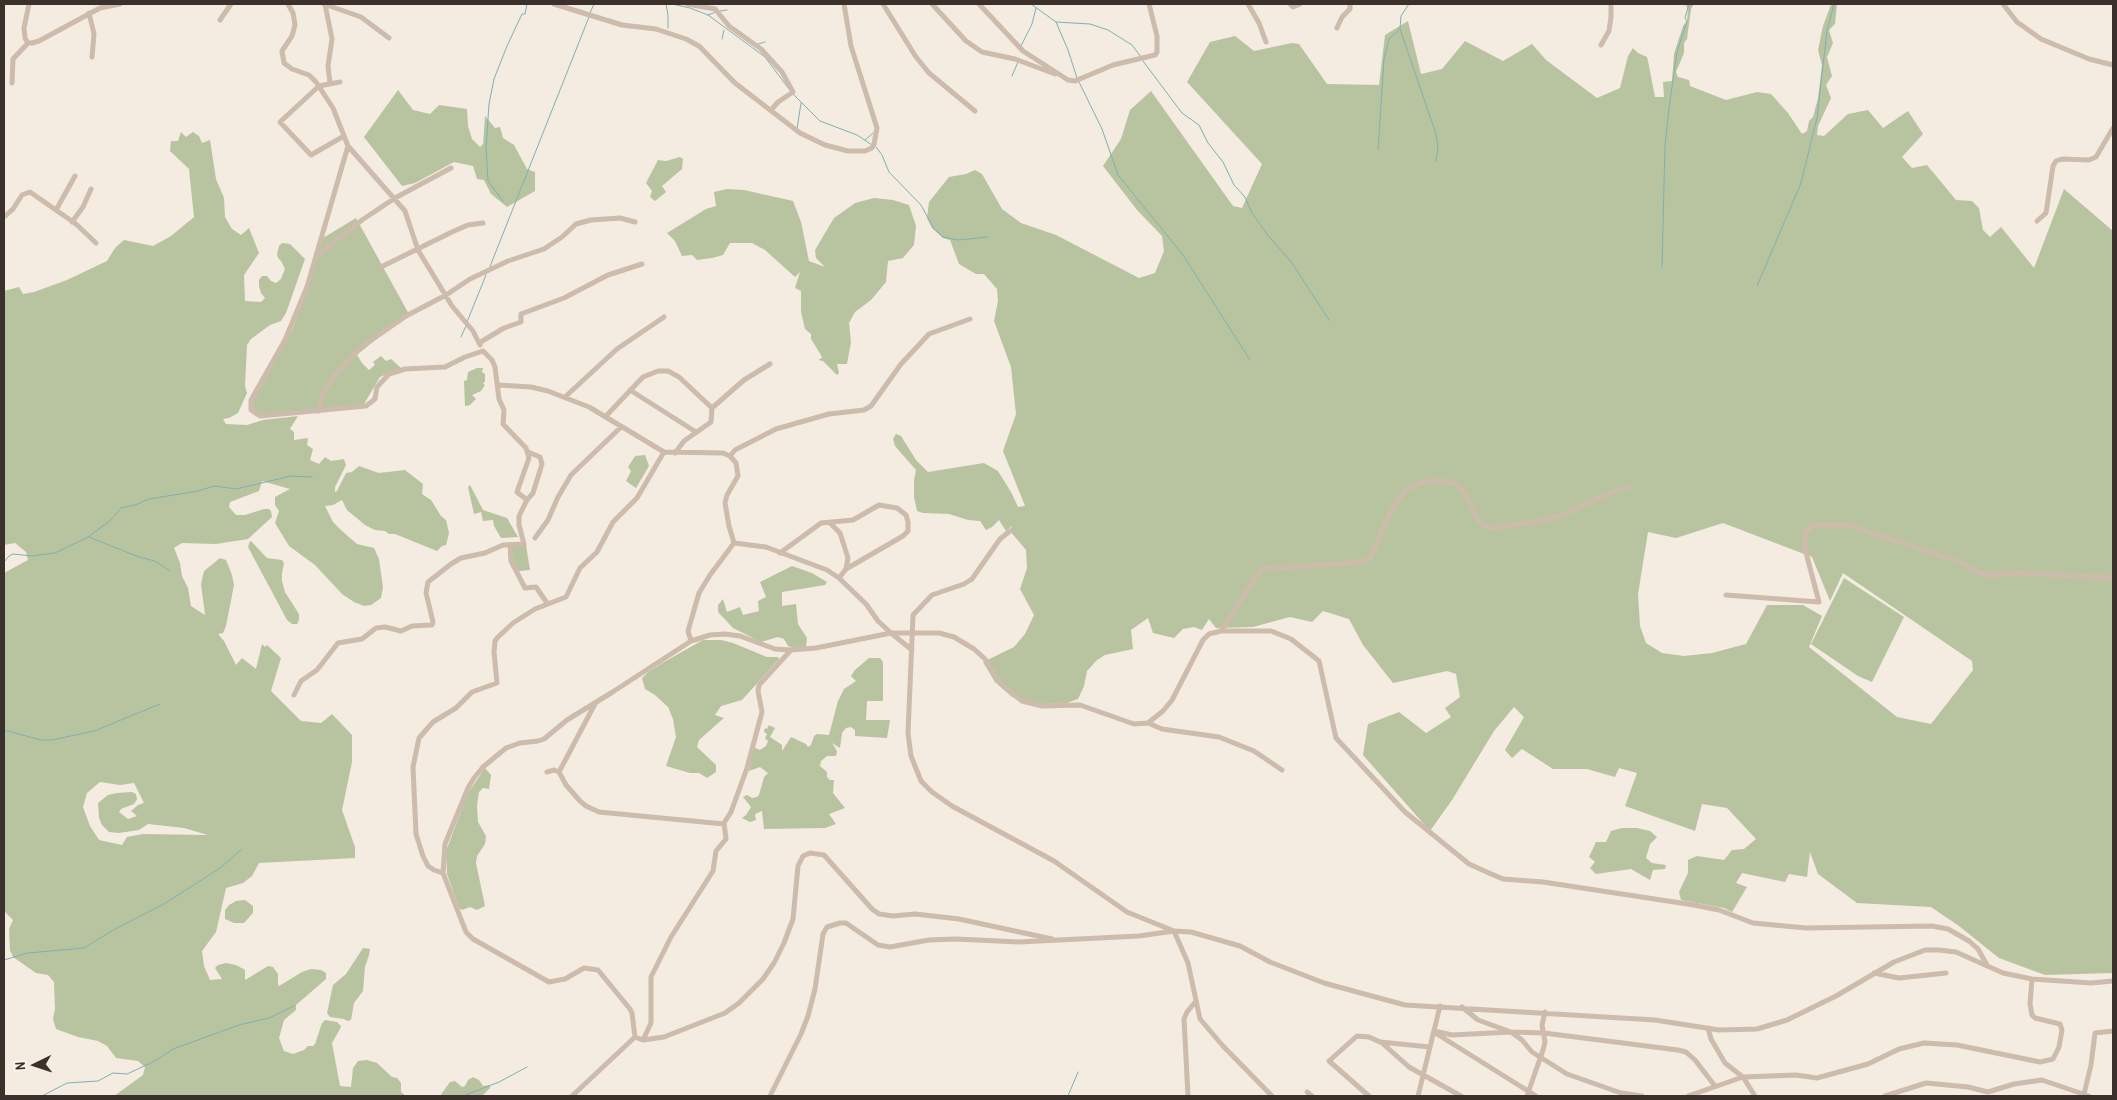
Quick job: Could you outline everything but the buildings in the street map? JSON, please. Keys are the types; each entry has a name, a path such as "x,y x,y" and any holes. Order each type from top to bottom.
{"street":[{"path":"29,4 24,38 32,43 39,41 100,6 120,4"},
{"path":"220,20 231,4"},
{"path":"288,4 293,13 294,25 292,36 282,51 284,63 292,69 309,75 319,86 333,108 348,146 405,211 418,250 457,314 473,331 483,351 492,360 499,399 504,410 503,424 528,452 540,457 542,464 533,493 519,516 519,525 524,544 503,545 461,558 429,580 426,593 433,622 432,625 412,626 401,631 376,628 362,639 338,643 317,670 301,681 294,694"},
{"path":"325,4 332,39 328,66 330,83"},
{"path":"325,4 366,20 389,38"},
{"path":"554,4 622,25 656,29 686,38 699,46 735,83 800,133 824,145 848,151 865,151 873,146 877,131 875,119 851,46 844,4"},
{"path":"691,4 715,9 729,26 761,49 782,72 794,92 778,102 771,110"},
{"path":"883,4 916,57 929,73 975,111"},
{"path":"932,4 966,41 982,52 1018,60 1048,73 1059,75"},
{"path":"979,4 1023,51 1068,80 1078,80 1113,65 1155,55 1157,36 1150,4"},
{"path":"1248,4 1259,23 1266,42"},
{"path":"1290,4 1293,6 1300,4"},
{"path":"1337,28 1342,17 1350,9 1350,4"},
{"path":"1601,45 1609,31 1611,4"},
{"path":"2003,4 2017,22 2041,39 2089,59 2113,65"},
{"path":"89,13 94,34 92,57"},
{"path":"12,83 13,59 28,42"},
{"path":"340,82 319,86 280,120 280,123 311,155 344,136"},
{"path":"2037,221 2046,213 2052,166 2056,161 2096,158 2113,128"},
{"path":"348,146 317,256 292,324 257,387 250,404 252,410 260,416 369,405 375,399 377,387 389,374 405,368 445,367 465,356 483,351"},
{"path":"317,256 362,220 395,198 451,168"},
{"path":"56,210 75,176"},
{"path":"72,222 83,207 91,189"},
{"path":"4,217 26,192 36,195 96,243"},
{"path":"318,411 322,394 360,348 406,316 446,295 470,279 508,261 544,249 576,224 591,220 620,218 635,222"},
{"path":"381,267 454,231 468,225 483,223"},
{"path":"479,343 504,328 521,322 521,314 529,310 564,298 608,275 642,264"},
{"path":"565,397 617,350 664,317"},
{"path":"730,456 735,450 776,429 829,414 864,410 871,406 901,364 930,334 970,320"},
{"path":"675,453 684,441 711,422 712,408 744,380 770,364"},
{"path":"605,417 643,377 658,371 668,372 679,377 712,408"},
{"path":"498,385 531,387 565,397 589,407 664,452 723,453 730,456 738,470 738,476 727,495 725,503 728,526 734,543"},
{"path":"630,390 696,432"},
{"path":"535,538 548,520 558,497 571,475 621,427"},
{"path":"527,500 517,492 529,458 528,452"},
{"path":"443,873 428,866 416,834 413,767 419,738 433,722 456,708 472,692 497,684 494,652 495,641 513,623 547,603 566,597 580,568 597,552 613,522 638,498 664,452"},
{"path":"1221,631 1261,569 1358,563 1370,558 1398,500 1405,490 1422,482 1446,481 1456,484 1463,490 1477,519 1484,526 1492,528 1545,520 1563,515 1602,496 1628,487"},
{"path":"780,553 814,526 821,523 853,520 879,505 897,508 906,515 908,531 904,536 846,570 839,578"},
{"path":"830,523 840,533 842,538 848,558 846,570"},
{"path":"1726,595 1819,602 1804,545 1806,531 1813,525 1848,525 1960,562 1979,573 1990,575 2017,573 2113,578"},
{"path":"1010,532 1000,538 972,578 964,584 941,591 927,599 913,614 908,733 911,756 922,781 932,792 952,806 1054,861 1127,912 1174,931 1188,963 1200,1019 1272,1096"},
{"path":"734,543 757,545 804,560 839,578 866,604 878,621 912,650"},
{"path":"691,641 688,631 699,593 734,543"},
{"path":"510,545 511,561 525,588 536,587 547,603"},
{"path":"1148,723 1163,711 1172,700 1206,636 1221,631 1271,631 1291,640 1319,661 1336,738 1405,812 1469,864 1503,878 1694,905 1719,910 1753,924 1806,928 1932,926 1948,929 1969,941 1978,949 1988,966"},
{"path":"635,1038 632,1013 598,970 584,968 565,979 549,982 473,939 466,932 443,873 443,855 449,832 468,788 483,766 506,748 520,743 544,739 567,720 691,641 710,635 725,634 740,636 775,649 791,650 816,648 891,633 939,633 954,637 974,648 985,659 1001,684 1022,701 1042,706 1080,705 1134,724 1148,723 1162,730 1219,737 1254,751 1282,770"},
{"path":"643,1040 651,1023 651,976 670,937 713,872 716,851 726,839 724,824 731,812 747,768 762,712 758,691 759,684 791,650"},
{"path":"559,772 596,702"},
{"path":"547,772 554,770 559,772 566,785 580,801 599,812 724,824"},
{"path":"635,1038 643,1040 664,1037 724,1013 762,979 784,943 793,919 798,866 803,856 810,854 824,855 872,909 879,914 893,916 915,914 960,919 1055,940"},
{"path":"770,1096 808,1016 815,989 823,934 827,927 833,924 846,923 878,945 885,947 946,939 1019,942 1139,936 1174,931 1191,932 1240,946 1270,962 1324,983 1405,1005 1655,1020 1719,1030 1757,1029 1787,1020 1836,996 1873,973 1925,950 1956,952 2003,973 2032,979 2091,983 2113,981"},
{"path":"1873,973 1899,978 1946,973"},
{"path":"1688,1096 1743,1077 1796,1074 1817,1078 1868,1064 1899,1049 1924,1043 1957,1046 2040,1062 2053,1060 2059,1048 2062,1030 2060,1024 2035,1018 2032,1015 2030,1004 2032,979"},
{"path":"1188,1096 1184,1019 1196,1001"},
{"path":"1418,1096 1440,1006"},
{"path":"1461,1007 1478,1020 1511,1032 1522,1040 1532,1052 1572,1076 1621,1094 1642,1096"},
{"path":"1528,1095 1545,1042 1542,1025 1545,1012"},
{"path":"1708,1028 1711,1039 1725,1063 1743,1077 1756,1096"},
{"path":"1434,1031 1452,1036 1511,1032 1544,1033 1686,1052 1695,1060 1715,1086"},
{"path":"1434,1031 1528,1095 1536,1096"},
{"path":"1885,1096 1926,1083 1968,1087 1988,1092 2014,1084 2042,1080 2087,1095 2095,1033 2113,1031"},
{"path":"1369,1096 1329,1061 1357,1036 1369,1037 1380,1042 1409,1068 1461,1096"},
{"path":"572,1096 635,1038"},
{"path":"1380,1042 1430,1047"}],"green space":[{"path":"1685,4 1694,4 1691,9 1687,39 1684,43 1684,53 1676,72 1678,77 1689,80 1690,86 1726,100 1757,92 1771,94 1788,113 1802,134 1807,131 1818,98 1822,65 1818,50 1823,26 1830,7 1832,4 1837,4 1835,24 1829,30 1833,43 1827,57 1832,76 1826,85 1831,98 1818,126 1817,135 1824,136 1848,114 1868,110 1883,128 1908,111 1923,134 1902,157 1912,168 1927,165 1956,200 1972,201 1979,208 1983,230 1990,237 2001,227 2034,268 2064,189 2113,231 2113,973 2045,975 1999,958 1959,926 1931,907 1857,903 1818,874 1810,852 1807,877 1789,874 1785,882 1742,873 1736,883 1747,887 1732,912 1724,908 1681,900 1679,892 1688,873 1688,860 1697,856 1724,860 1732,850 1744,849 1756,839 1727,808 1702,804 1695,831 1625,806 1637,773 1619,768 1615,777 1587,769 1553,769 1522,749 1512,758 1505,750 1524,717 1514,707 1494,731 1452,800 1430,831 1363,755 1368,724 1399,712 1426,733 1451,717 1445,708 1460,697 1456,674 1447,671 1393,683 1363,645 1349,619 1323,611 1312,622 1290,617 1253,627 1216,628 1209,619 1202,630 1194,627 1183,629 1174,638 1153,633 1148,618 1131,630 1133,649 1105,655 1097,660 1087,671 1084,686 1078,699 1067,703 1042,704 1012,697 995,682 983,662 1014,647 1025,634 1034,615 1020,589 1027,568 1026,550 1010,531 1012,526 1006,531 999,520 986,530 980,521 968,520 949,514 917,511 914,497 916,470 895,446 893,439 896,434 901,436 916,460 928,472 984,463 998,471 1018,507 1025,506 1003,451 1016,414 1011,367 994,321 998,301 997,289 984,274 976,274 959,264 950,240 943,238 932,228 927,218 929,202 949,177 966,174 975,170 982,174 1002,209 1021,223 1056,235 1139,278 1155,273 1164,251 1162,236 1137,210 1103,166 1121,139 1130,110 1151,91 1233,206 1242,208 1262,164 1187,82 1210,42 1235,36 1254,51 1292,43 1299,44 1327,84 1379,85 1385,35 1408,21 1421,74 1442,69 1465,41 1503,61 1532,44 1546,60 1597,98 1620,88 1628,56 1633,48 1638,53 1647,57 1655,97 1664,97 1663,82 1672,81 1674,54 1683,26 1687,21 1688,9","holes":["1723,523 1812,557 1830,601 1843,573 1972,661 1973,670 1931,724 1897,717 1809,647 1822,616 1803,605 1767,605 1746,644 1712,653 1684,656 1662,653 1646,643 1640,626 1638,594 1648,532 1676,538"]},
{"path":"398,90 413,110 430,114 439,105 467,109 468,126 472,139 480,147 483,144 485,116 495,128 500,127 503,138 514,145 527,169 535,172 535,191 507,207 491,194 484,180 477,179 473,166 454,162 415,183 402,186 364,137"},
{"path":"181,132 186,137 193,132 199,136 202,143 210,140 216,179 224,198 225,217 232,229 241,235 249,228 259,253 244,275 245,301 261,302 265,298 259,286 259,280 262,276 267,276 276,283 281,279 285,269 277,254 282,243 290,244 305,259 286,313 281,321 270,325 251,339 247,345 245,386 247,393 238,413 223,419 226,424 247,425 263,420 298,416 290,429 294,432 294,440 308,438 307,445 313,449 310,460 319,464 325,457 331,461 344,459 346,465 335,487 335,492 346,473 352,472 359,466 379,473 405,470 423,484 422,494 431,500 441,516 446,520 449,533 446,545 437,551 395,534 375,530 365,525 347,510 342,500 333,505 325,506 333,522 342,531 357,544 374,548 379,559 383,587 381,598 371,605 364,606 342,594 315,565 289,546 275,523 279,511 275,505 275,497 290,489 262,481 259,491 230,502 229,507 236,515 245,515 264,509 271,511 272,517 248,539 216,544 182,543 174,548 180,563 182,576 188,588 191,606 205,615 201,584 204,571 220,558 226,560 234,585 226,626 223,633 218,634 224,641 236,665 242,658 256,669 262,644 265,647 267,645 281,658 271,691 301,721 321,723 332,714 352,735 352,762 342,810 355,847 355,858 259,863 252,876 243,883 226,888 216,932 202,951 204,966 210,980 222,979 215,968 226,963 236,965 245,970 245,980 268,966 273,967 278,974 279,986 302,972 311,969 321,970 326,973 326,979 296,1005 296,1010 284,1020 279,1038 284,1051 293,1054 304,1050 308,1046 313,1046 325,1020 337,1022 341,1026 332,1043 340,1086 351,1087 353,1068 358,1061 367,1060 377,1063 392,1077 397,1078 401,1083 401,1092 406,1096 114,1096 143,1075 145,1067 138,1061 116,1058 107,1046 98,1041 78,1037 56,1029 53,1019 55,1009 54,982 48,975 36,973 13,957 10,950 9,929 13,920 4,911 4,573 28,560 26,552 15,543 4,545 4,291 19,287 23,294 67,280 107,261 115,248 124,240 153,246 171,236 194,217 189,169 170,151 171,141 178,141","holes":["100,782 120,785 134,783 144,803 131,811 137,816 128,819 119,812 121,809 134,804 137,799 136,794 132,792 108,795 98,803 99,818 102,825 109,832 119,833 139,830 148,824 184,828 208,835 143,834 127,837 122,845 99,840 90,826 83,807 87,793"]},
{"path":"680,157 683,159 682,169 662,186 666,192 655,201 650,197 652,191 646,183 658,160 666,161"},
{"path":"727,189 744,190 793,201 801,222 809,261 825,267 816,258 815,250 834,218 855,203 874,198 893,200 909,205 916,226 914,245 903,258 888,261 886,282 871,300 855,312 849,323 851,342 847,364 837,364 839,373 837,375 823,361 818,360 822,358 821,355 811,339 811,334 805,329 801,312 801,291 795,288 800,272 795,277 765,250 752,243 730,243 723,255 712,258 697,260 692,255 682,256 675,241 667,233 706,209 716,206 714,192"},
{"path":"356,218 410,316 391,327 357,355 369,370 375,365 373,362 381,356 386,361 391,359 401,368 380,377 364,404 261,414 254,410 252,403 293,328 323,238"},
{"path":"477,368 483,368 482,372 485,374 485,381 483,384 485,385 481,391 472,395 476,399 470,405 465,406 464,381 467,380 468,372"},
{"path":"645,455 649,466 636,488 626,481 631,471 628,467 635,456"},
{"path":"470,485 483,510 507,518 518,537 501,538 494,526 493,520 483,521 481,512 474,514 468,487"},
{"path":"250,541 267,558 282,560 284,563 282,581 285,592 299,614 297,624 292,624 287,620 248,547"},
{"path":"526,545 530,570 519,571 514,566 510,546"},
{"path":"792,566 812,573 827,582 825,585 782,592 782,606 796,604 798,624 807,638 806,647 794,648 788,646 784,639 778,637 761,642 733,628 718,612 718,605 723,599 727,612 740,607 743,615 759,611 758,601 766,597 760,582"},
{"path":"1844,578 1904,617 1872,682 1858,676 1811,644"},
{"path":"703,640 721,640 733,643 767,657 778,657 779,659 742,700 721,706 715,715 724,718 699,740 697,747 716,765 716,772 707,778 699,773 690,773 666,766 676,737 673,719 668,707 645,689 642,678 664,662"},
{"path":"869,658 880,658 883,662 883,701 867,701 866,720 890,720 887,738 855,736 855,730 851,727 846,728 842,733 840,748 832,743 837,751 836,756 827,756 821,761 820,766 827,772 827,777 830,780 834,780 833,793 845,808 829,814 836,824 825,828 764,829 762,811 755,814 756,820 750,822 742,818 751,807 743,797 747,795 752,798 757,797 764,777 768,773 760,767 749,771 753,747 760,750 766,746 768,741 765,738 767,734 764,732 765,728 767,729 769,725 775,728 770,737 782,745 782,751 791,737 806,744 808,747 817,734 829,735 838,701 844,689 856,681 851,676"},
{"path":"485,768 491,775 489,789 483,788 479,792 477,805 478,822 486,836 485,844 477,856 476,863 485,906 477,910 470,907 462,910 459,908 447,874 446,851 468,793"},
{"path":"1622,828 1637,828 1650,831 1657,837 1650,844 1646,858 1652,863 1666,865 1665,869 1653,870 1650,880 1631,869 1596,874 1590,868 1595,862 1589,857 1596,842 1606,842 1611,831"},
{"path":"245,900 253,906 253,913 244,923 234,923 225,919 225,910 229,905 236,901"},
{"path":"363,948 370,949 365,967 363,991 354,1003 351,1020 347,1021 330,1017 327,1013 333,985 346,974"},
{"path":"473,1077 479,1080 483,1086 490,1085 490,1088 482,1096 440,1096 450,1082 455,1081 462,1087"}],"waterway":[{"path":"503,201 488,181 486,148 489,104 494,79 522,14 525,14 527,4"},
{"path":"590,13 594,4"},
{"path":"666,4 668,28"},
{"path":"672,4 708,15 765,57 789,89"},
{"path":"1031,4 1056,22 1090,24 1108,30 1132,45 1141,57"},
{"path":"1378,150 1384,59 1389,39 1400,29 1401,16 1409,4"},
{"path":"1662,267 1665,146 1677,52 1687,21 1685,18 1689,4"},
{"path":"1757,286 1801,183 1817,118 1827,31 1834,4"},
{"path":"1021,46 1032,24 1036,8"},
{"path":"720,11 727,10"},
{"path":"708,15 716,12"},
{"path":"489,269 589,17"},
{"path":"1056,22 1077,78"},
{"path":"1400,29 1436,134 1438,148 1436,161"},
{"path":"722,39 724,30"},
{"path":"758,44 765,42"},
{"path":"1143,61 1182,113 1199,125 1208,143 1223,162 1234,185 1245,197 1252,213 1292,263 1329,320"},
{"path":"1012,76 1018,62"},
{"path":"1079,82 1102,129 1118,175 1183,255 1250,360"},
{"path":"793,94 820,121 857,135 872,145"},
{"path":"797,129 801,103"},
{"path":"865,140 873,133"},
{"path":"876,147 882,155 889,172 921,205 934,229 943,237 958,240 988,237"},
{"path":"467,322 486,275"},
{"path":"461,337 466,326"},
{"path":"4,562 13,554 32,556 55,553 88,537 111,520 121,508 149,499 198,491 214,486 236,489 291,476 312,477"},
{"path":"89,537 139,557 155,561 170,571"},
{"path":"4,730 41,740 52,740 94,731 160,704"},
{"path":"4,960 28,953 84,948 115,929 164,904 220,868 241,850"},
{"path":"42,1096 67,1083 98,1081 113,1073 127,1074 155,1061 173,1049 239,1025 269,1018 294,1006"},
{"path":"463,1096 499,1082 527,1067"},
{"path":"1068,1096 1078,1072"}]}
